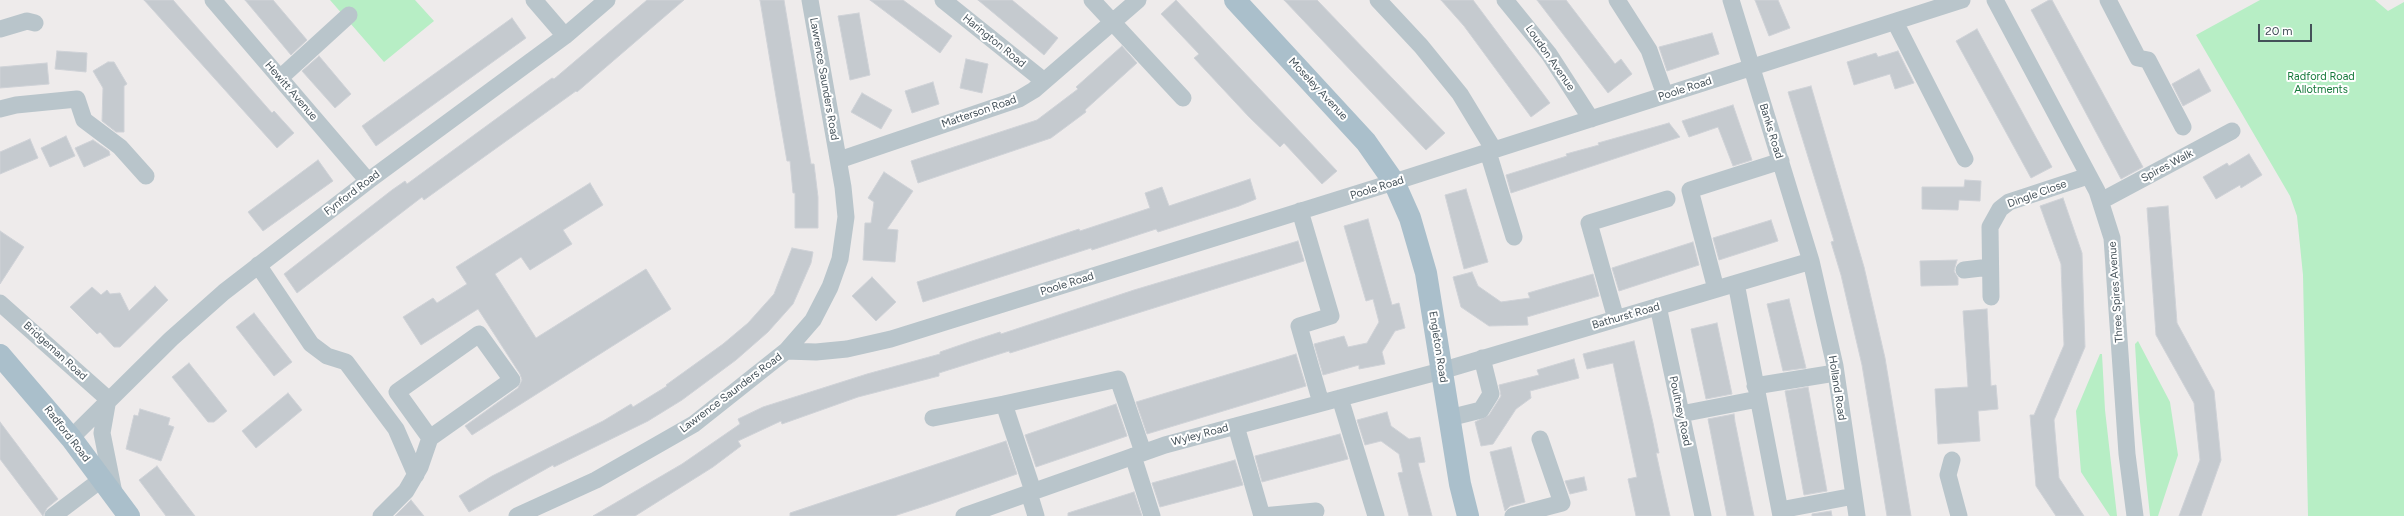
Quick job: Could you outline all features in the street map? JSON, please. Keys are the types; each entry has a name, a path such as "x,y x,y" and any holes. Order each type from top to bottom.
{"main road":[{"name":"Moseley Avenue","path":"1235,0 1366,142 1394,182"},
{"name":"Engleton Road","path":"1394,182 1410,218 1426,273 1449,418 1468,516"},
{"name":"Radford Road","path":"0,355 71,438 129,516"}],"street":[{"name":"Hewitt Avenue","path":"213,0 368,181"},
{"path":"534,0 565,36"},
{"name":"Fynford Road","path":"71,438 108,399 171,339 258,265 368,181 565,36 607,0"},
{"name":"Lawrence Saunders Road","path":"517,516 596,480 694,424 786,351 813,320 830,287 840,259 846,217 839,160 810,0"},
{"name":"Harington Road","path":"943,0 1044,81"},
{"path":"1092,0 1183,98"},
{"name":"Matterson Road","path":"839,160 1019,99 1044,81 1138,0"},
{"path":"1378,0 1421,46 1460,94 1491,151 1514,237"},
{"path":"1617,0 1649,50 1665,96"},
{"name":"Banks Road","path":"1731,0 1811,261"},
{"name":"Poole Road","path":"786,351 816,352 847,349 891,339 1394,182 1962,0"},
{"name":"Three Spires Avenue","path":"1995,0 2102,201 2112,238 2127,454 2135,516"},
{"path":"2108,0 2138,58 2148,60 2183,127"},
{"name":"Loudon Avenue","path":"1514,3 1591,119"},
{"path":"280,78 348,15"},
{"path":"0,28 27,21 35,23"},
{"path":"1895,22 1966,159"},
{"path":"0,109 16,105 77,99 84,120 120,147 146,176"},
{"name":"Spires Walk","path":"2102,201 2232,131"},
{"path":"1716,289 1690,190 1781,161"},
{"name":"Dingle Close","path":"1991,297 1990,227 2000,209 2009,202 2088,176"},
{"path":"1616,319 1589,223 1667,199"},
{"path":"1300,211 1331,316 1299,326 1321,403"},
{"name":"Bathurst Road","path":"1441,370 1811,261"},
{"name":"Holland Road","path":"1811,261 1835,373 1857,516"},
{"path":"258,265 311,344 327,356 346,362 351,368 396,429 416,475"},
{"path":"1964,270 1990,267"},
{"path":"1736,283 1781,513 1854,496"},
{"name":"Bridgeman Road","path":"0,303 108,399"},
{"name":"Poultney Road","path":"1658,306 1703,516"},
{"path":"381,516 406,491 416,475 430,438 512,380 479,334 397,392 430,438"},
{"path":"1449,418 1481,410 1491,394 1482,358"},
{"name":"Wyley Road","path":"964,516 1138,454 1441,370"},
{"path":"1681,414 1757,392 1835,373"},
{"path":"933,418 1118,379 1138,454 1152,516"},
{"path":"1340,398 1376,516"},
{"path":"108,399 102,433 115,498"},
{"path":"1004,404 1031,492 1036,516"},
{"path":"1236,426 1262,516 1316,511"},
{"path":"1513,516 1562,503 1540,439"},
{"path":"1952,460 1948,474 1959,516"},
{"path":"53,516 102,479"}],"green space":[{"path":"330,0 415,0 434,21 384,62"},
{"name":"Radford Road Allotments","path":"2260,0 2375,0 2388,11 2404,2 2404,516 2308,516 2303,275 2297,216 2290,196 2196,35"},
{"path":"2138,341 2170,402 2178,455 2158,516 2150,516 2139,412 2135,344"},
{"path":"2100,354 2102,354 2105,410 2117,516 2110,516 2081,472 2076,411"}],"building":[{"path":"144,0 173,0 272,113 274,111 294,133 277,148"},
{"path":"245,0 273,0 307,40 291,55"},
{"path":"647,0 684,0 577,92 576,91 424,200 422,197 297,293 284,274 392,190 405,181 407,184 552,78 554,79"},
{"path":"760,0 784,0 811,164 814,164 818,197 818,228 795,228 795,193 793,193 790,161 787,161"},
{"path":"870,0 903,0 952,36 940,53"},
{"path":"978,0 1012,0 1058,38 1044,55"},
{"path":"1176,0 1337,171 1322,184 1284,143 1280,147 1249,117 1194,58 1199,54 1161,14"},
{"path":"1284,0 1317,0 1445,133 1426,150"},
{"path":"1441,0 1473,0 1550,103 1531,117 1464,26"},
{"path":"1537,0 1566,0 1615,64 1621,59 1632,74 1608,93"},
{"path":"1755,0 1778,0 1790,28 1769,36"},
{"path":"2049,0 2052,0 2143,167 2121,179 2031,10"},
{"path":"859,13 870,75 850,80 838,16"},
{"path":"512,18 526,38 376,146 362,126"},
{"path":"1977,29 2052,167 2031,178 1956,41"},
{"path":"1712,33 1719,54 1667,71 1659,47"},
{"path":"1122,46 1137,63 1085,110 1086,112 1051,138 918,183 911,161 1037,120 1078,89 1076,87"},
{"path":"57,51 87,53 86,72 55,69"},
{"path":"1898,51 1914,83 1895,89 1890,74 1854,85 1847,62 1876,53 1878,57"},
{"path":"319,56 351,94 335,108 302,71"},
{"path":"966,59 988,64 982,93 960,88"},
{"path":"108,62 114,62 127,84 124,86 124,132 116,132 102,121 103,88 93,71"},
{"path":"47,63 49,84 0,88 0,67"},
{"path":"2199,69 2211,91 2183,106 2172,84"},
{"path":"933,82 939,104 912,113 905,91"},
{"path":"1811,86 1864,267 1885,358 1911,516 1887,516 1862,365 1841,275 1831,242 1834,241 1788,92"},
{"path":"862,93 892,110 881,129 851,112"},
{"path":"1733,105 1752,160 1733,166 1718,127 1689,137 1682,121"},
{"path":"1669,123 1680,137 1511,193 1506,175 1567,156 1566,154 1599,145 1598,143"},
{"path":"66,136 75,156 50,167 41,148"},
{"path":"30,139 38,158 0,174 0,152"},
{"path":"93,140 109,151 110,155 84,167 75,148"},
{"path":"2249,154 2262,175 2241,188 2240,185 2216,199 2203,177 2227,163 2229,166"},
{"path":"318,160 333,181 263,231 248,212"},
{"path":"884,172 913,191 887,229 898,230 895,262 863,260 865,223 871,223 874,202 868,198"},
{"path":"1250,179 1256,199 1239,206 1158,232 1156,229 1092,250 1091,248 923,302 917,282 1079,229 1080,231 1150,208 1145,193 1162,187 1169,206"},
{"path":"1965,180 1981,181 1980,201 1959,200 1958,210 1922,209 1922,187 1964,187"},
{"path":"590,183 603,205 563,230 572,244 530,270 521,257 495,274 536,338 646,269 671,309 472,435 465,426 518,388 522,380 520,374 478,309 421,345 403,317 433,298 437,303 467,284 456,267"},
{"path":"1466,189 1488,262 1464,269 1445,195"},
{"path":"2063,198 2082,253 2085,347 2054,420 2059,478 2084,516 2056,516 2036,486 2030,415 2034,415 2064,345 2061,264 2040,206"},
{"path":"2168,206 2177,323 2214,391 2221,460 2201,516 2179,516 2200,460 2194,403 2156,335 2147,208"},
{"path":"1368,219 1392,305 1399,303 1405,328 1395,331 1382,352 1385,364 1359,369 1359,365 1323,375 1314,344 1344,336 1348,347 1367,343 1379,322 1373,299 1366,301 1344,226"},
{"path":"1771,220 1778,241 1719,260 1713,238"},
{"path":"0,231 24,247 0,284"},
{"path":"1298,241 1304,261 1010,353 1009,351 939,373 939,376 858,397 782,424 781,421 738,441 741,446 713,467 635,516 593,516 682,464 740,424 738,419 763,407 867,374 940,354 940,352 1000,332 1001,334 1134,290"},
{"path":"1693,242 1699,265 1619,291 1612,268"},
{"path":"792,248 813,252 811,263 793,304 768,332 736,360 682,400 648,421 554,467 553,465 469,512 459,496 492,476 603,421 631,404 633,407 667,386 666,385 723,344 748,323 774,294"},
{"path":"1957,260 1954,271 1958,278 1958,285 1921,286 1920,261"},
{"path":"1472,272 1478,286 1501,302 1530,298 1528,293 1593,274 1599,296 1527,317 1528,325 1489,326 1461,307 1453,277"},
{"path":"872,277 896,302 876,321 852,296"},
{"path":"155,286 168,300 120,347 114,347 100,332 97,334 70,307 92,287 101,295 107,290 110,294 120,293 129,311"},
{"path":"1789,299 1806,368 1783,371 1767,304"},
{"path":"1987,309 1991,386 1996,385 1998,409 1978,411 1980,441 1938,444 1935,389 1968,387 1963,311"},
{"path":"254,313 292,362 274,376 236,327"},
{"path":"1717,323 1732,394 1706,399 1691,329"},
{"path":"1634,341 1653,423 1659,453 1656,453 1670,516 1636,516 1628,479 1637,477 1613,363 1587,369 1583,354"},
{"path":"1296,354 1306,386 1147,434 1136,402"},
{"path":"1574,359 1579,378 1530,391 1531,398 1516,409 1493,444 1481,446 1475,422 1489,415 1501,396 1499,385 1539,375 1537,370"},
{"path":"189,363 227,411 214,422 208,422 172,377"},
{"path":"1808,387 1827,491 1804,495 1785,391"},
{"path":"288,393 302,410 256,448 242,431"},
{"path":"1116,404 1127,436 1036,467 1025,435"},
{"path":"140,409 170,418 168,425 174,427 161,461 126,449 134,415 138,416"},
{"path":"1387,412 1391,426 1409,439 1420,437 1425,462 1418,463 1432,516 1409,516 1398,473 1403,472 1399,454 1381,441 1365,445 1357,420"},
{"path":"1734,414 1754,516 1727,516 1708,419"},
{"path":"0,422 58,499 47,508 43,516 0,459"},
{"path":"1340,434 1348,459 1262,482 1255,456"},
{"path":"1006,441 1017,474 928,505 894,516 790,516 790,513"},
{"path":"1511,447 1525,502 1510,506 1505,511 1490,452"},
{"path":"1235,460 1243,485 1160,507 1152,483"},
{"path":"157,466 195,516 166,516 139,480"},
{"path":"1584,477 1587,490 1570,494 1565,481"},
{"path":"1134,492 1142,516 1068,516 1068,513"},
{"path":"411,500 424,516 395,516"},
{"path":"1831,511 1832,516 1812,516 1812,514"}]}
